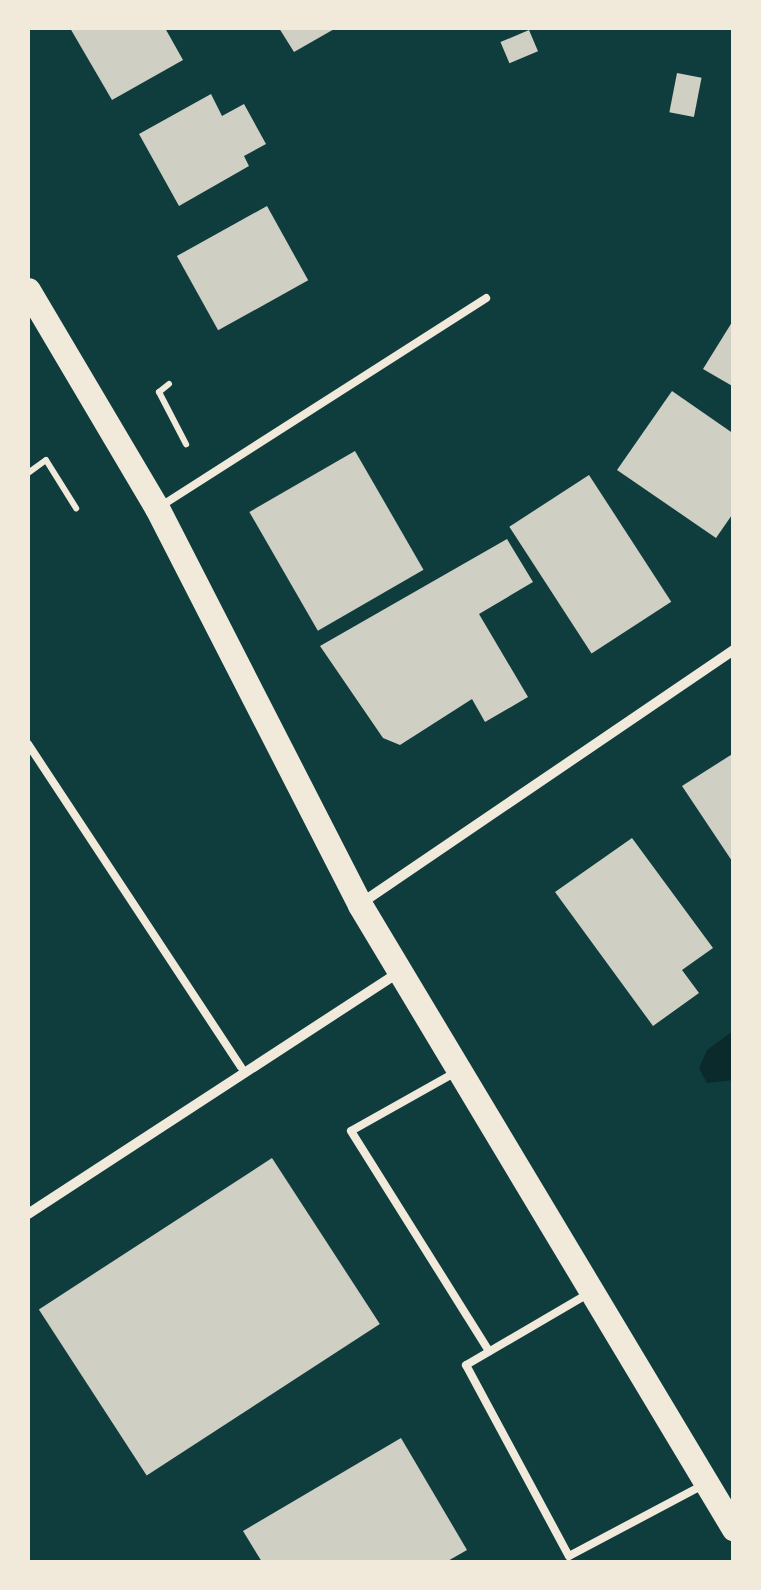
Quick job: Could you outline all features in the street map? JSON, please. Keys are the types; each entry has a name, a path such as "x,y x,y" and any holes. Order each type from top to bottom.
{"main road":[{"path":"28,290 157,508 360,905 587,1294 734,1529"}],"street":[{"path":"360,905 734,650"},
{"path":"28,1214 241,1067 400,972"}],"lane":[{"path":"157,508 486,298"},
{"path":"28,744 241,1067"},
{"path":"456,1072 351,1131 490,1351"},
{"path":"587,1294 466,1365 569,1556 705,1484"}],"path":[{"path":"169,384 159,392 186,444"},
{"path":"28,472 46,460 76,508"}],"water":[{"path":"733,1031 733,1080 707,1083 699,1068 707,1050"}],"building":[{"path":"70,28 165,28 183,60 112,100"},
{"path":"279,28 336,28 294,52"},
{"path":"529,30 538,51 509,63 500,42"},
{"path":"677,73 702,78 694,117 669,112"},
{"path":"211,94 222,116 244,104 266,144 244,156 249,166 179,206 139,134"},
{"path":"267,206 308,280 218,330 177,256"},
{"path":"734,319 734,387 703,369"},
{"path":"672,391 734,434 734,512 716,538 617,470"},
{"path":"355,451 424,570 318,631 249,512"},
{"path":"589,475 671,602 592,653 509,527"},
{"path":"507,539 533,582 479,614 528,697 485,722 472,699 400,745 383,738 320,646"},
{"path":"734,753 734,864 682,786"},
{"path":"632,838 713,948 682,970 699,993 653,1026 555,892"},
{"path":"272,1158 380,1324 147,1475 39,1309"},
{"path":"401,1438 467,1550 446,1562 262,1562 243,1531"}]}
